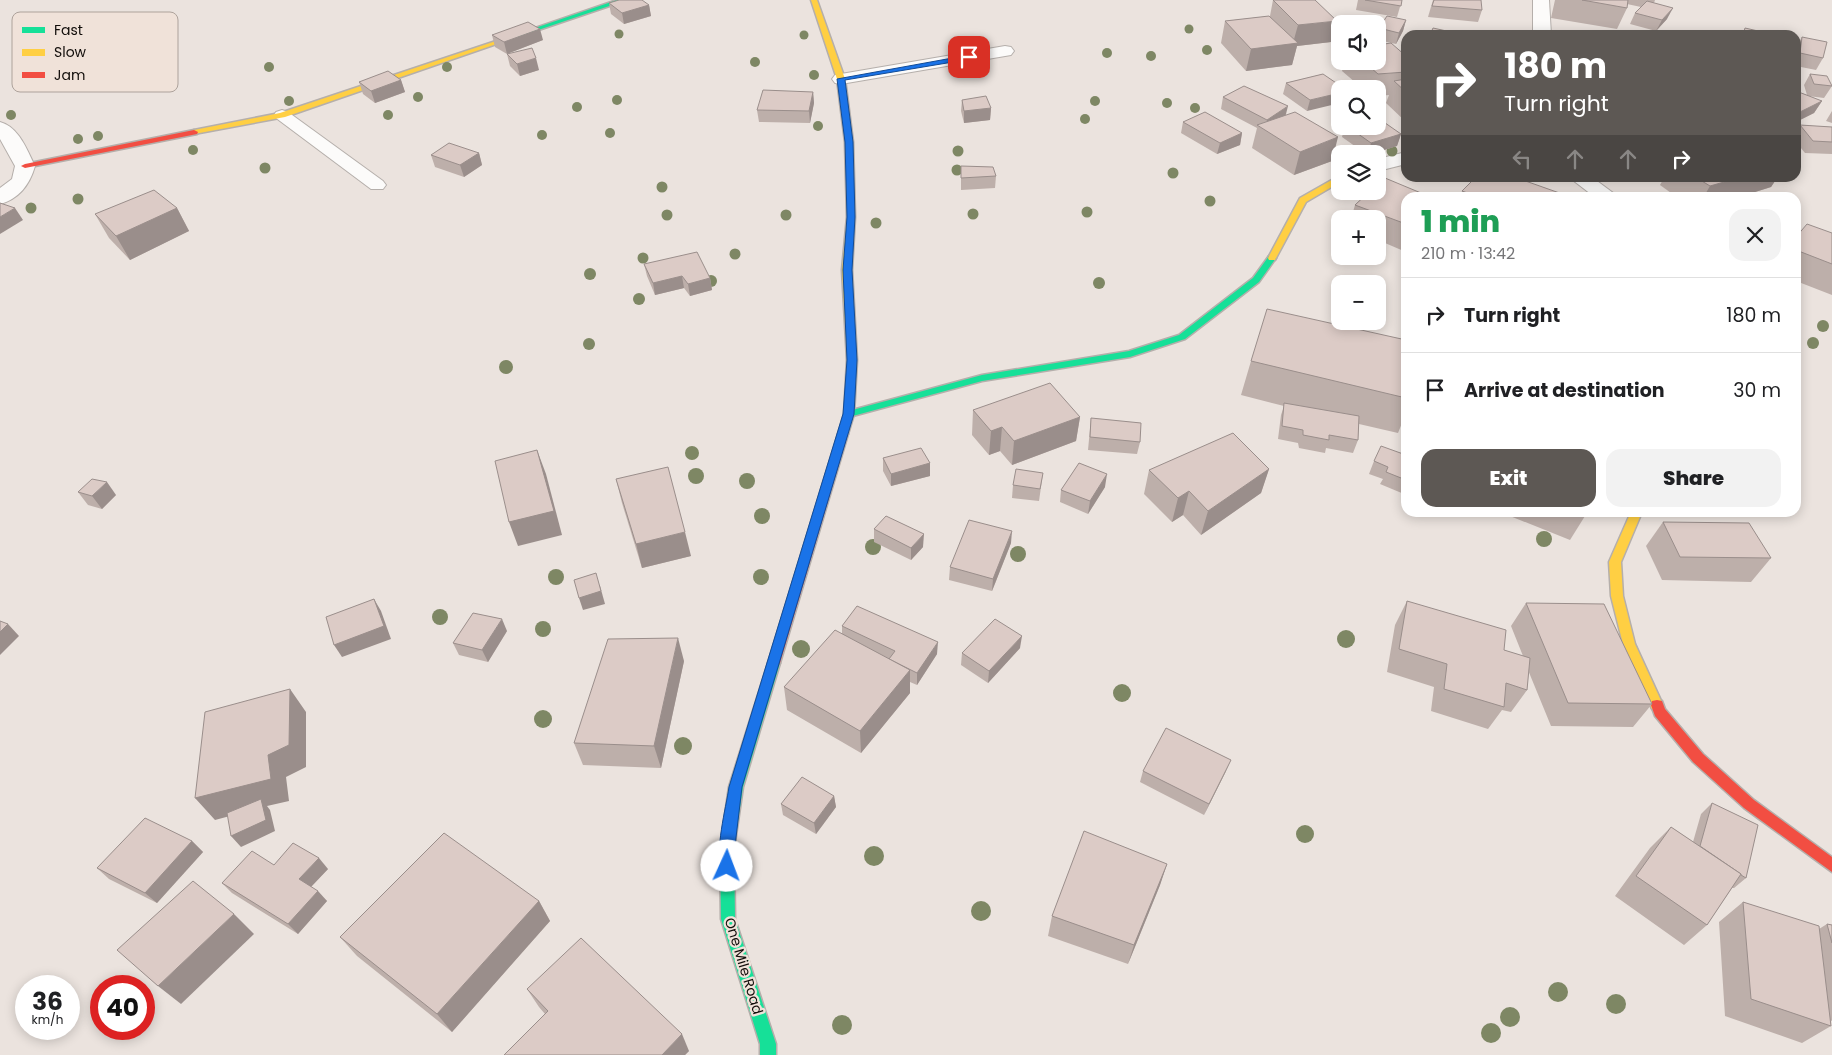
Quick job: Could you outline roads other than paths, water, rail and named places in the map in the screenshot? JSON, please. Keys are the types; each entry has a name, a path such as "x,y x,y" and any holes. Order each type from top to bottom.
{"street":[{"path":"25,166 282,115 624,0"},
{"name":"One Mile Road","path":"768,1055 768,1044 728,919 727,849 736,787 848,414 852,360 847,270 851,217 849,142 841,79 814,0"},
{"path":"1541,0 1542,30"},
{"path":"841,79 1005,51"},
{"path":"0,128 11,140 25,166 20,181 0,198"},
{"path":"1386,164 1401,159"},
{"path":"1586,182 1601,192"},
{"path":"848,414 982,378 1130,354 1182,337 1256,280 1271,259 1282,235 1303,200 1331,184"},
{"path":"1635,517 1615,562 1616,596 1629,644 1660,712 1698,758 1750,804 1832,865"}],"lane":[{"path":"282,115 377,185"}]}
